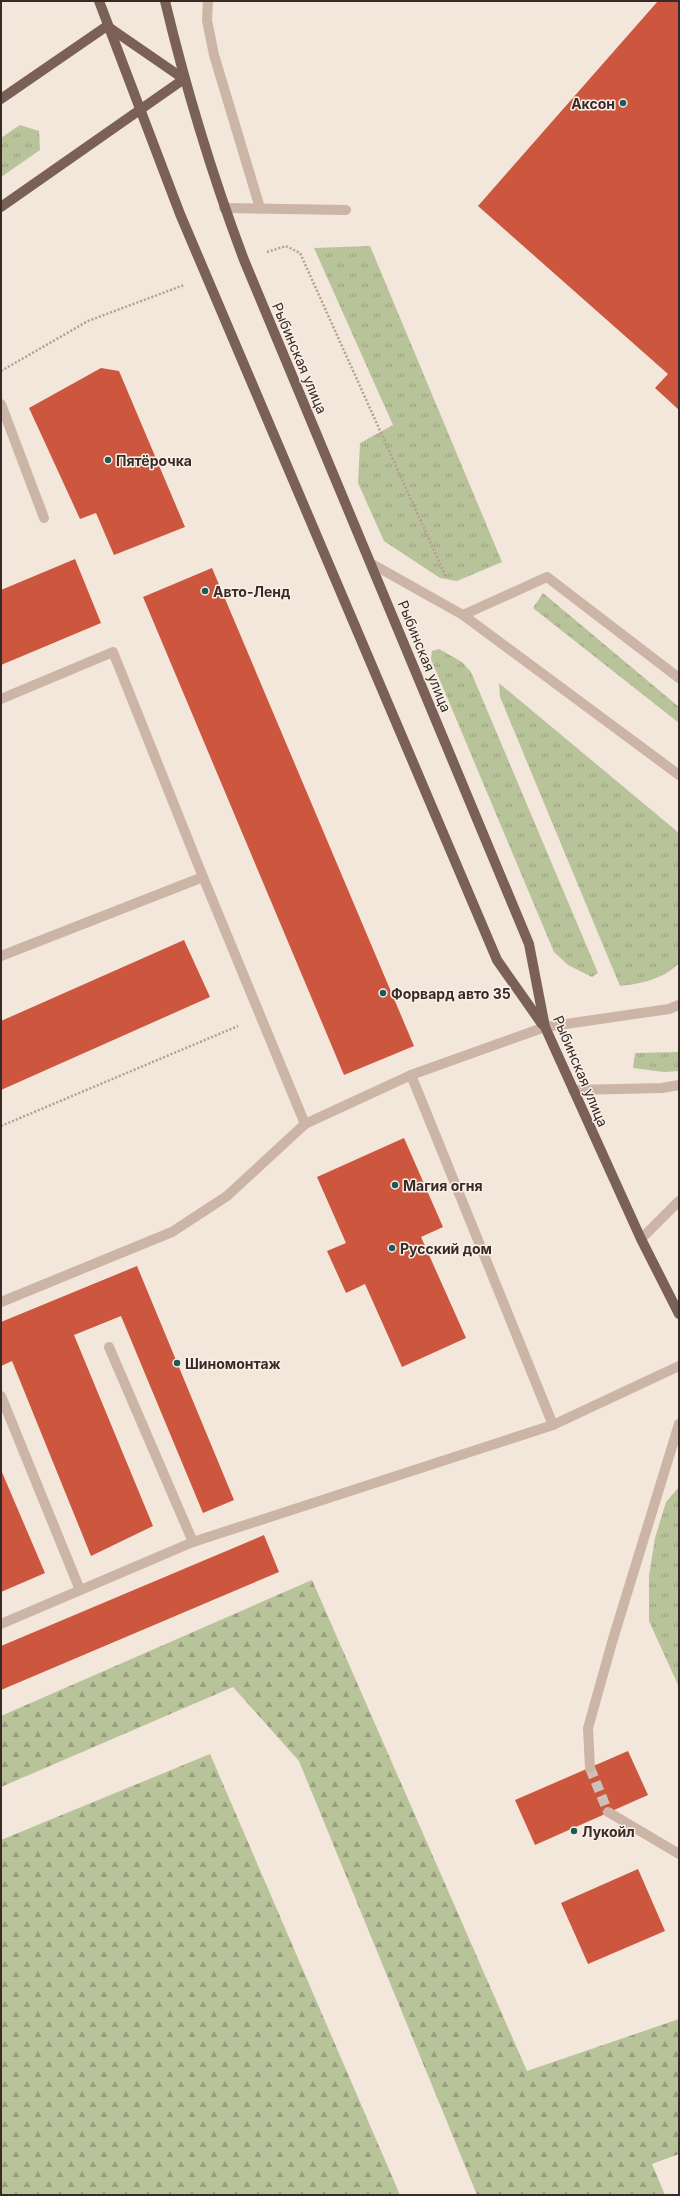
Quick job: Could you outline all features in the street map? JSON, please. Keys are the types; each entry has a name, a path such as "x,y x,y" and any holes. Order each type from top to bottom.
{"main road":[{"path":"99,1 107,26 183,220 497,960 545,1027"},
{"name":"Рыбинская улица","path":"165,1 184,79 224,208 247,267 529,944 545,1027 572,1090 641,1239 679,1314"},
{"path":"1,207 184,79 107,26"},
{"path":"1,99 107,26"}],"lane":[{"path":"208,1 207,20 214,55 260,208"},
{"path":"224,208 346,210"},
{"path":"1,404 44,518"},
{"path":"372,564 463,615 679,775"},
{"path":"463,615 547,577 679,678"},
{"path":"1,699 113,652 203,877 305,1124"},
{"path":"1,956 203,877"},
{"path":"1,1302 172,1232 227,1196 305,1124 411,1075 545,1027 669,1009 679,1005"},
{"path":"411,1075 553,1425"},
{"path":"572,1090 662,1088 679,1085"},
{"path":"641,1239 679,1201"},
{"path":"109,1347 193,1542"},
{"path":"1,1624 193,1542 553,1425 679,1366"},
{"path":"1,1396 80,1590"},
{"path":"590,1768 588,1728 613,1639 679,1424"},
{"path":"608,1812 679,1854"}],"path":[{"path":"1,371 88,321 109,313"},
{"path":"1,1126 261,1017"}],"green space":[{"path":"20,125 39,131 40,150 1,177 1,138"},
{"path":"370,246 502,562 457,581 440,578 384,541 358,483 360,443 393,425 314,248"},
{"path":"543,593 679,707 679,723 533,608"},
{"path":"439,649 462,662 471,672 598,973 592,977 568,965 554,952 431,659 432,651"},
{"path":"499,683 679,833 679,963 659,977 636,984 620,986 500,697"},
{"path":"679,1052 679,1071 664,1072 633,1068 635,1053"},
{"path":"679,1487 679,1687 649,1621 649,1576 655,1538 666,1502"},
{"path":"312,1580 527,2071 679,2019 679,2154 652,2164 665,2195 477,2195 299,1761 233,1687 1,1787 1,1716"},
{"path":"210,1754 400,2195 1,2195 1,1840"}],"building":[{"name":"Аксон","path":"658,1 679,1 679,410 655,388 668,374 478,206"},
{"path":"101,368 119,371 185,527 114,555 96,513 80,519 29,408"},
{"path":"75,559 101,623 1,665 1,590"},
{"path":"212,568 414,1046 344,1075 143,597"},
{"path":"184,940 210,997 1,1090 1,1021"},
{"path":"404,1138 443,1227 421,1237 466,1338 402,1367 365,1284 346,1293 327,1251 346,1243 317,1177"},
{"path":"137,1266 234,1500 203,1513 121,1316 74,1335 153,1526 91,1556 12,1361 1,1366 1,1322"},
{"path":"1,1470 45,1573 1,1592"},
{"path":"264,1535 279,1572 1,1690 1,1646"},
{"path":"628,1751 648,1795 535,1845 515,1800"},
{"path":"638,1869 665,1931 588,1964 561,1903"}],"tunnel":[{"path":"590,1768 608,1812"}],"place":[{"name":"Аксон","path":"623,103"},
{"name":"Пятёрочка","path":"108,460"},
{"name":"Авто-Ленд","path":"205,591"},
{"name":"Форвард авто 35","path":"383,993"},
{"name":"Магия огня","path":"395,1185"},
{"name":"Русский дом","path":"392,1248"},
{"name":"Шиномонтаж","path":"177,1363"},
{"name":"Лукойл","path":"574,1831"}]}
